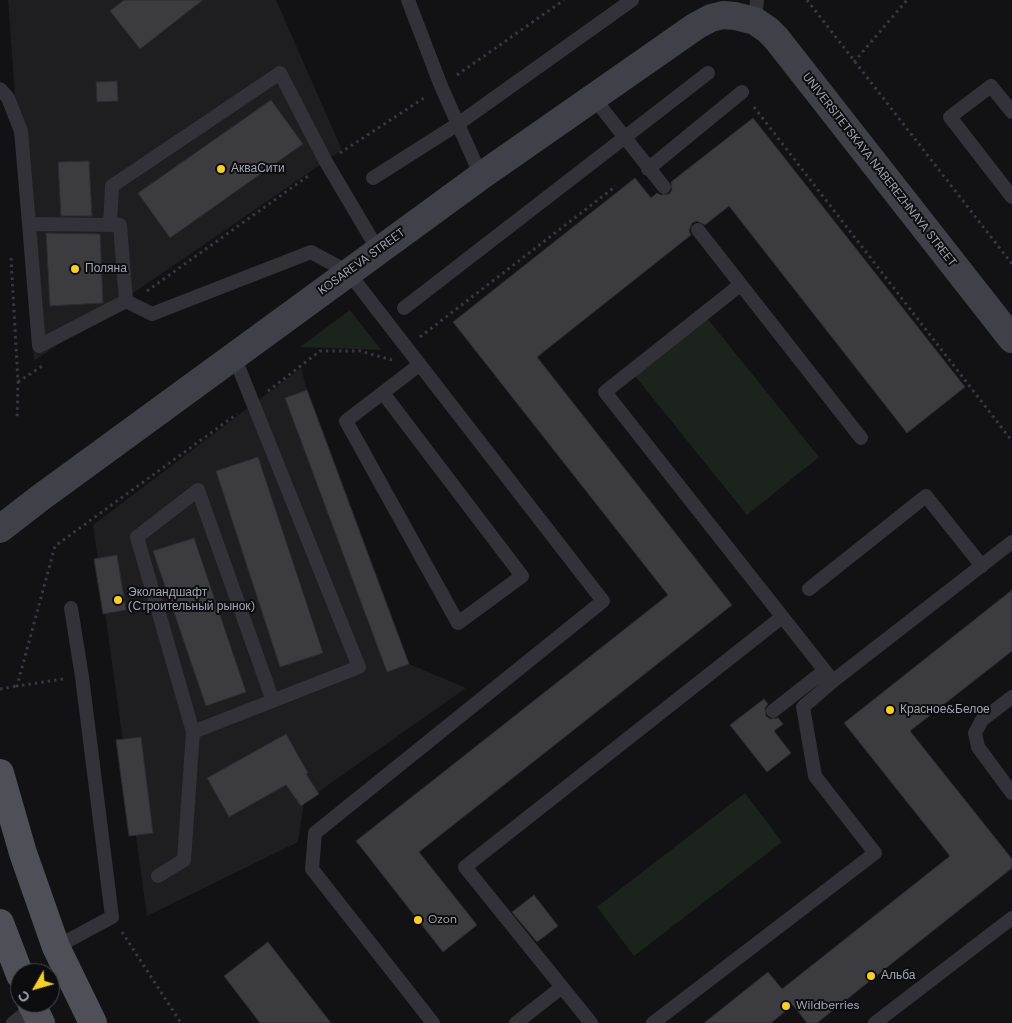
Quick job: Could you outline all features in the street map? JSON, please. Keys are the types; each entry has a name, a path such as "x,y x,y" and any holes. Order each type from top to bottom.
{"main road":[{"name":"KOSAREVA STREET","path":"0,529 378,250 593,97 696,26 711,18 722,15 749,12"},
{"name":"UNIVERSITETSKAYA NABEREZHNAYA STREET","path":"749,12 783,46 1012,339"},
{"path":"0,773 23,853 56,947 93,1023"},
{"path":"0,923 15,963"}],"lane":[{"path":"408,0 441,86 480,176"},
{"path":"372,178 458,124 632,0"},
{"path":"110,225 112,186 280,73 326,162 378,250"},
{"path":"404,308 708,73"},
{"path":"1012,112 991,86 950,117 1012,197"},
{"path":"0,89 8,98 21,131 39,346 129,302"},
{"path":"648,169 742,92"},
{"path":"593,97 664,188"},
{"path":"29,224 120,225 129,302"},
{"path":"698,230 860,438"},
{"path":"129,302 152,314 311,252 348,272 603,601 314,833 312,869 433,1023"},
{"path":"740,285 605,392 829,676"},
{"path":"192,732 359,667 234,356"},
{"path":"383,393 522,576 458,623 346,421 419,364"},
{"path":"158,876 184,860 192,732 137,537 198,490 273,701"},
{"path":"809,589 926,496 982,566"},
{"path":"773,711 829,676 982,566 1012,542"},
{"path":"56,947 112,917 82,677 71,608"},
{"path":"591,1023 465,867 782,617"},
{"path":"653,1023 875,853 815,776 803,708 829,676"},
{"path":"1012,697 982,720 975,733 978,747 1012,794"},
{"path":"875,1023 1012,918"},
{"path":"516,1023 562,987"}],"path":[{"path":"129,302 326,162 441,86 564,0"},
{"path":"807,0 1012,264"},
{"path":"854,62 907,0"},
{"path":"742,92 1012,441"},
{"path":"17,686 55,546 254,402 320,351 360,351 392,360 616,186"},
{"path":"18,382 42,366"},
{"path":"0,689 82,677"},
{"path":"112,917 181,1023"}],"shaded area":[{"path":"8,0 276,0 342,150 34,361"},
{"path":"350,310 381,350 300,347"},
{"path":"707,318 819,457 747,515 635,376"},
{"path":"301,368 307,390 409,664 466,688 304,802 298,842 147,916 93,525"},
{"path":"745,793 782,842 634,956 597,907"}],"building":[{"path":"124,0 203,0 140,49 110,11"},
{"path":"117,81 118,101 97,102 96,82"},
{"name":"АкваСити","path":"271,100 303,144 170,238 138,193"},
{"path":"753,118 965,387 907,433 729,206 705,225 697,221 692,223 689,231 691,235 537,357 732,605 419,852 477,925 443,952 356,841 668,595 453,322 635,178 651,198 657,193 661,195 669,194 672,190 671,182"},
{"path":"89,161 92,216 61,216 58,162"},
{"path":"46,233 100,234 103,303 50,306"},
{"path":"307,390 409,664 387,672 285,398"},
{"path":"258,457 323,653 280,667 216,471"},
{"path":"194,538 246,692 206,706 153,551"},
{"path":"117,555 126,610 103,614 94,559"},
{"path":"1012,590 1012,651 910,731 1012,859 1012,868 817,1023 807,1023 793,1005 771,1023 704,1023 768,972 782,989 950,856 844,723"},
{"path":"764,699 768,704 765,708 766,716 770,719 778,718 783,724 774,731 791,753 767,772 730,725"},
{"path":"286,734 308,773 306,774 319,794 301,806 286,785 229,817 207,778"},
{"path":"141,737 153,833 129,836 116,740"},
{"path":"534,895 558,926 537,942 512,912"},
{"path":"268,942 331,1023 260,1023 224,976"}],"place":[{"name":"АкваСити","path":"221,169"},
{"name":"Поляна","path":"75,269"},
{"name":"Эколандшафт (Строительный рынок)","path":"118,600"},
{"name":"Красное&Белое","path":"890,710"},
{"name":"Ozon","path":"418,920"},
{"name":"Альба","path":"871,976"},
{"name":"Wildberries","path":"786,1006"}]}
